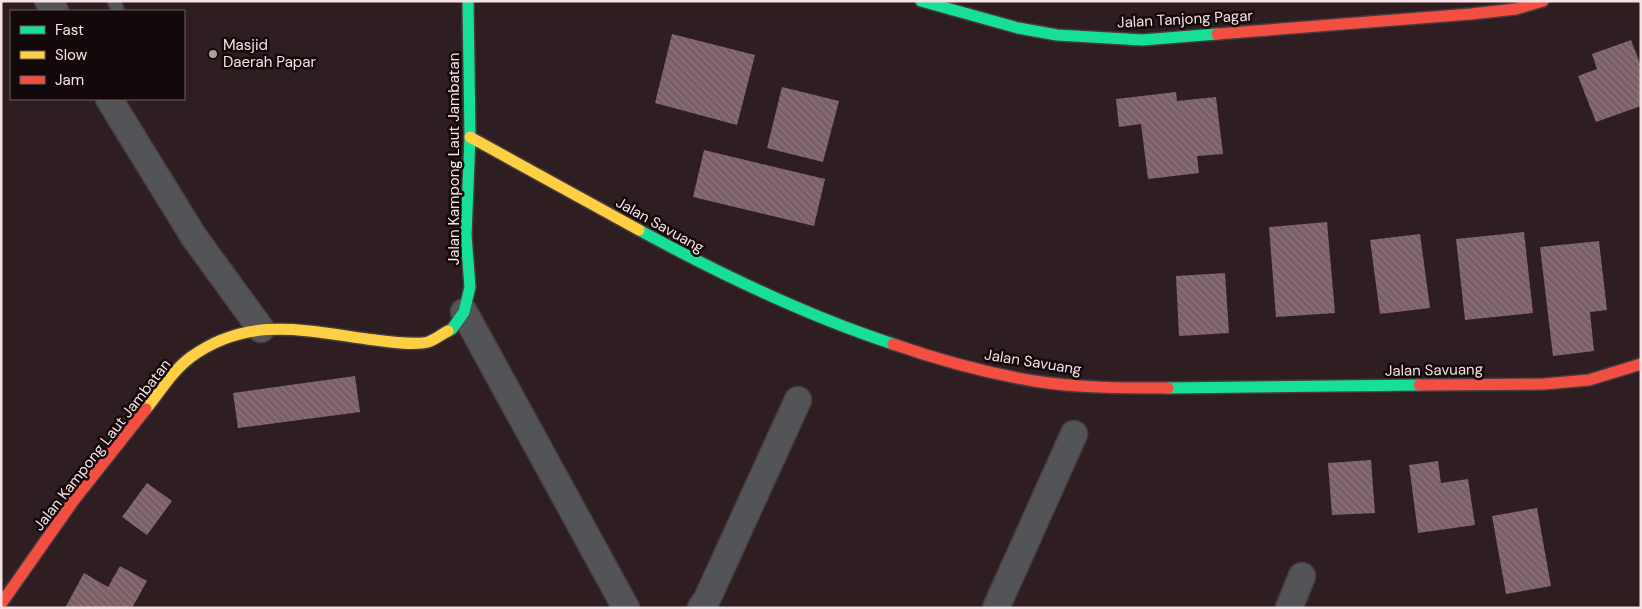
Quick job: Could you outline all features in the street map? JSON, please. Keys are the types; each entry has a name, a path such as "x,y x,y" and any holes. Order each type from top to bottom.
{"street":[{"name":"Jalan Kampong Laut Jambatan","path":"1,604 74,500 170,378 190,358 220,340 252,330 291,328 399,343 428,342 452,328 464,312 470,287 466,235 470,137 468,1"},
{"name":"Jalan Tanjong Pagar","path":"921,1 1018,28 1056,35 1142,40 1471,14 1516,9 1543,1"},
{"path":"110,100 194,237 261,329"},
{"name":"Jalan Savuang","path":"470,137 705,266 773,298 852,331 931,357 1007,376 1077,385 1158,389 1544,384 1589,380 1641,364"},
{"path":"464,312 626,608"},
{"path":"701,608 707,599 798,400"},
{"path":"996,608 1074,434"},
{"path":"1289,608 1302,576"}],"building":[{"path":"672,34 755,55 737,125 655,103"},
{"path":"1631,40 1641,66 1641,106 1596,122 1578,76 1597,69 1592,54"},
{"path":"782,87 839,101 823,162 767,148"},
{"path":"1176,92 1177,101 1216,97 1223,154 1197,156 1199,173 1148,179 1141,124 1119,127 1116,99"},
{"path":"704,150 825,179 814,226 693,197"},
{"path":"1327,222 1335,313 1276,317 1269,227"},
{"path":"1524,232 1533,313 1465,320 1456,239"},
{"path":"1420,234 1430,308 1380,314 1370,240"},
{"path":"1599,241 1607,310 1590,312 1594,351 1553,356 1540,247"},
{"path":"1225,273 1229,333 1179,336 1176,276"},
{"path":"355,376 360,412 238,428 233,393"},
{"path":"1371,460 1375,513 1332,515 1328,463"},
{"path":"1438,461 1441,483 1468,479 1475,525 1418,533 1409,465"},
{"path":"147,483 172,501 147,535 122,517"},
{"path":"1537,508 1551,586 1506,594 1492,516"},
{"path":"120,566 147,581 132,608 65,608 84,573 108,587"}],"traffic: fast":[{"path":"448,331 452,329 464,312 470,287 466,235 470,137 468,1"},
{"path":"921,1 1018,28 1057,35 1142,40 1217,34"},
{"path":"639,230 763,293 860,333 893,344"},
{"path":"1168,388 1419,385"}],"traffic: slow":[{"path":"470,137 639,230"},
{"path":"146,409 184,362 212,344 234,336 276,329 321,332 414,344 431,341 448,331"}],"traffic: jam":[{"path":"1217,34 1471,14 1516,9 1543,1"},
{"path":"893,344 963,366 1034,381 1117,388 1168,388"},
{"path":"1419,385 1544,384 1589,380 1641,364"},
{"path":"1,604 74,500 146,409"}],"place":[{"name":"Masjid Daerah Papar","path":"213,54"}]}
